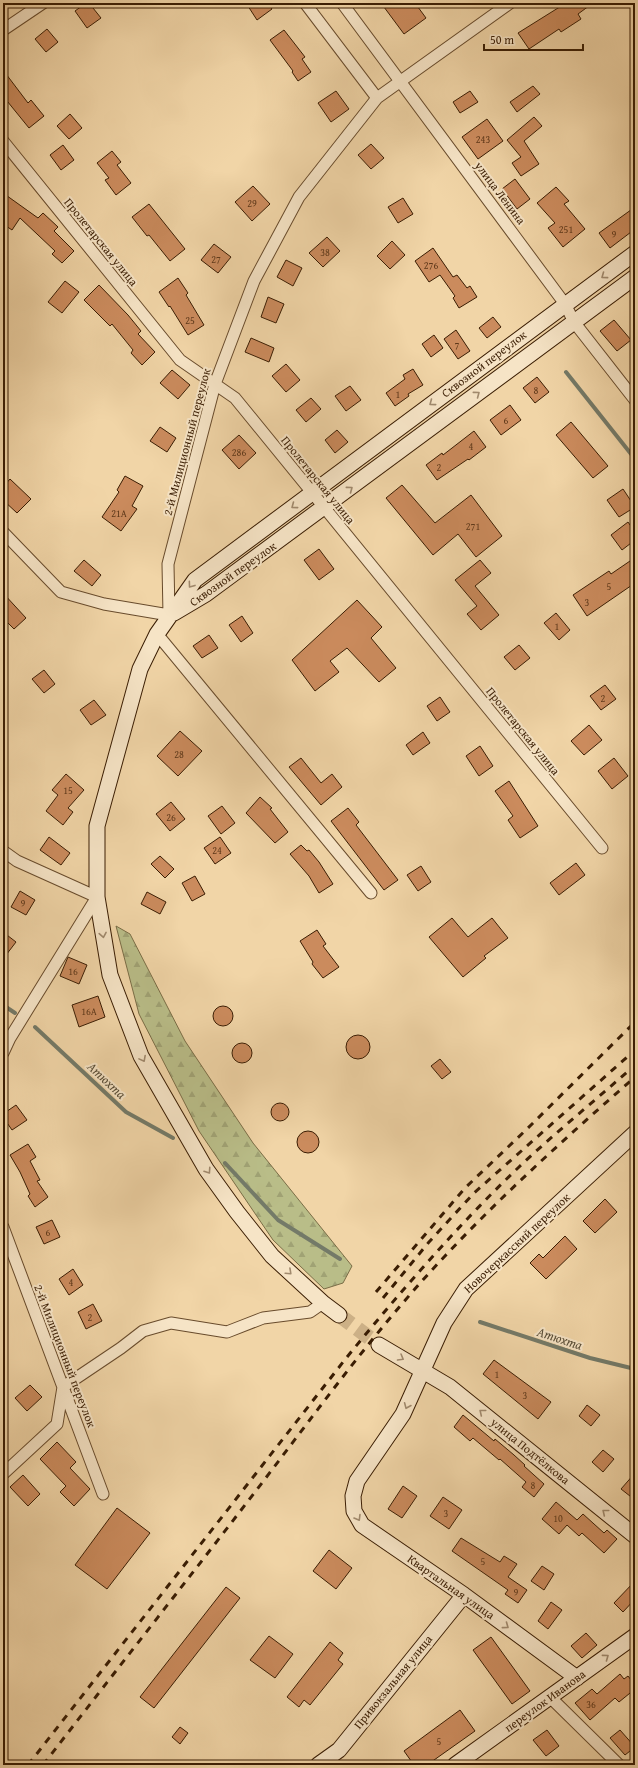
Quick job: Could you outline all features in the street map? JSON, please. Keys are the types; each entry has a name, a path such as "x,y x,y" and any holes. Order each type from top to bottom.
{"street":[{"path":"3,30 43,3"},
{"path":"305,3 376,98"},
{"name":"улица Ленина","path":"342,3 565,304 574,322 635,400"},
{"name":"2-й Милиционный переулок","path":"169,615 168,564 215,384 254,281 299,197 376,98 510,3"},
{"name":"Пролетарская улица","path":"3,141 180,360 235,398 602,848"},
{"name":"Сквозной переулок","path":"169,615 195,580 635,253"},
{"name":"Сквозной переулок","path":"169,615 206,594 635,277"},
{"path":"3,532 61,592 104,604 169,615 157,634 140,669 97,826 96,897 110,975 141,1056 206,1169 237,1212 272,1256 323,1303 339,1315"},
{"path":"157,634 371,893"},
{"path":"3,850 17,861 96,897"},
{"path":"3,1053 10,1038 96,897"},
{"name":"Новочеркасский переулок","path":"357,1481 404,1414 422,1370 444,1323 466,1289 635,1133"},
{"name":"2-й Милиционный переулок","path":"3,1227 103,1494"},
{"path":"3,1474 57,1424 63,1387 143,1332 171,1323 227,1332 263,1318 310,1312 323,1303"},
{"name":"улица Подтёлкова","path":"379,1345 450,1387 635,1536"},
{"name":"Квартальная улица","path":"357,1481 353,1496 354,1511 362,1525 464,1595 577,1678"},
{"name":"Привокзальная улица","path":"318,1765 339,1750 464,1595"},
{"name":"переулок Иванова","path":"456,1765 635,1636"},
{"path":"551,1698 619,1765"}],"green space":[{"path":"116,926 130,934 185,1041 253,1143 352,1266 343,1283 324,1289 273,1240 199,1131 139,1014"}],"building":[{"path":"86,3 89,3 101,18 87,28 75,11"},
{"path":"246,3 268,3 272,9 257,20"},
{"path":"381,3 415,3 426,18 404,34"},
{"path":"566,3 593,3 578,14 581,19 561,32 559,29 529,49 518,33"},
{"path":"47,29 58,42 46,52 35,39"},
{"path":"284,30 305,57 302,59 311,72 298,81 292,72 293,71 270,40"},
{"path":"3,70 28,103 31,100 44,116 29,128 3,96"},
{"path":"533,86 540,94 517,112 510,102"},
{"path":"336,91 349,109 331,122 318,103"},
{"path":"470,91 478,102 460,113 453,102"},
{"path":"70,114 82,128 69,139 57,126"},
{"path":"534,117 542,126 524,141 539,164 521,176 512,163 521,157 507,140"},
{"path":"487,119 503,141 478,159 462,137"},
{"path":"371,144 384,158 371,169 358,155"},
{"path":"63,145 74,160 61,170 50,155"},
{"path":"112,151 121,162 117,165 131,183 116,195 105,180 109,178 97,163"},
{"path":"515,179 530,199 517,209 502,189"},
{"path":"253,186 270,204 252,221 235,202"},
{"path":"556,187 569,201 564,204 585,229 563,247 548,228 555,223 537,203"},
{"path":"3,193 38,218 43,213 58,227 54,231 74,251 62,263 52,254 55,251 20,218 12,230 3,224"},
{"path":"403,198 413,214 398,223 388,207"},
{"path":"149,204 185,249 170,261 132,217"},
{"path":"635,207 635,229 610,248 599,233"},
{"path":"327,237 340,251 323,267 309,253"},
{"path":"392,241 405,255 390,269 377,256"},
{"path":"214,244 231,257 218,273 201,260"},
{"path":"433,248 453,277 457,275 467,288 470,286 477,297 459,308 453,298 455,296 440,275 429,282 415,261"},
{"path":"286,260 302,268 293,286 277,277"},
{"path":"178,278 188,293 186,295 204,325 188,335 170,306 169,307 159,292"},
{"path":"65,281 79,292 62,313 48,302"},
{"path":"99,285 128,315 141,331 138,334 155,352 142,365 131,353 133,350 112,324 110,326 84,300"},
{"path":"268,297 284,304 276,323 261,317"},
{"path":"493,317 501,327 487,338 479,328"},
{"path":"614,320 631,340 617,351 600,331"},
{"path":"456,330 470,351 458,359 444,339"},
{"path":"434,335 443,348 431,357 422,344"},
{"path":"251,338 274,348 269,362 245,352"},
{"path":"286,364 300,380 286,392 272,376"},
{"path":"413,369 423,385 408,394 409,396 395,406 386,393 405,379 403,375"},
{"path":"172,370 190,385 178,399 160,383"},
{"path":"537,377 549,392 535,403 523,388"},
{"path":"350,386 361,400 346,411 335,396"},
{"path":"311,398 321,409 306,422 296,410"},
{"path":"510,405 521,420 501,435 490,420"},
{"path":"571,422 608,466 593,478 556,435"},
{"path":"160,427 176,438 167,452 150,441"},
{"path":"337,430 348,442 335,453 325,440"},
{"path":"474,431 486,447 469,460 468,459 437,480 426,465 442,453 443,455"},
{"path":"239,435 256,453 239,469 222,450"},
{"path":"125,476 143,486 132,506 137,509 121,531 102,517 119,492 117,490"},
{"path":"10,479 31,499 17,513 3,500 3,487"},
{"path":"402,485 435,523 471,495 502,536 476,557 458,534 433,555 386,498"},
{"path":"623,489 635,507 619,517 607,500"},
{"path":"628,522 635,532 635,540 622,550 611,535"},
{"path":"319,549 334,569 319,580 304,560"},
{"path":"84,560 101,575 92,586 74,571"},
{"path":"480,560 491,573 475,586 499,615 481,630 467,614 477,606 455,580"},
{"path":"630,561 635,568 635,583 587,616 573,595 609,571 611,574"},
{"path":"3,593 26,618 14,629 3,618"},
{"path":"357,600 382,627 371,638 396,668 379,682 347,648 330,661 339,672 315,691 292,660"},
{"path":"556,613 570,630 559,640 544,623"},
{"path":"242,616 253,633 241,642 229,625"},
{"path":"209,635 218,648 202,658 193,646"},
{"path":"519,645 530,658 515,670 504,657"},
{"path":"44,670 55,684 44,693 32,679"},
{"path":"605,685 616,699 601,710 590,696"},
{"path":"440,697 450,712 437,721 427,706"},
{"path":"94,700 106,715 91,725 80,710"},
{"path":"589,725 602,740 584,755 571,741"},
{"path":"180,731 202,751 178,776 157,756"},
{"path":"423,732 430,743 413,755 406,745"},
{"path":"480,746 493,766 479,776 466,756"},
{"path":"301,758 321,783 332,774 342,787 321,805 289,767"},
{"path":"614,758 628,776 612,789 598,771"},
{"path":"66,774 84,790 68,808 73,812 63,825 46,811 58,795 52,790"},
{"path":"509,781 538,826 520,838 508,820 513,816 495,791"},
{"path":"260,797 272,808 270,809 288,832 275,843 246,813"},
{"path":"171,802 185,819 170,831 156,814"},
{"path":"222,806 235,823 221,834 208,816"},
{"path":"348,808 359,822 356,825 398,880 384,890 331,821"},
{"path":"49,837 70,853 61,865 40,850"},
{"path":"220,837 231,853 215,864 204,848"},
{"path":"301,845 307,851 309,850 319,862 333,884 319,893 309,876 290,854"},
{"path":"160,856 174,869 165,878 151,864"},
{"path":"576,863 585,875 559,895 550,883"},
{"path":"421,866 431,882 418,891 407,875"},
{"path":"195,876 205,894 192,901 182,883"},
{"path":"20,891 35,900 26,915 11,907"},
{"path":"147,892 166,902 160,914 141,904"},
{"path":"452,918 468,937 492,918 508,938 484,956 486,958 463,977 429,937"},
{"path":"317,930 326,944 323,946 339,967 323,978 312,964 313,962 300,941"},
{"path":"3,932 16,942 3,959"},
{"path":"68,957 87,965 79,984 60,976"},
{"path":"98,996 105,1017 79,1027 72,1005"},
{"path":"219,1006 227,1006 233,1012 233,1020 227,1026 219,1026 213,1020 213,1012"},
{"path":"358,1035 363,1036 369,1042 369,1052 363,1058 358,1059 353,1058 347,1052 346,1047 347,1042 353,1036"},
{"path":"242,1043 249,1046 252,1053 249,1060 242,1063 235,1060 232,1053 235,1046"},
{"path":"440,1059 451,1072 442,1079 431,1066"},
{"path":"276,1103 284,1103 289,1108 287,1119 284,1121 276,1121 271,1116 271,1108"},
{"path":"16,1105 27,1120 12,1130 3,1117 3,1114"},
{"path":"308,1131 316,1134 319,1142 316,1150 308,1153 300,1150 297,1142 300,1134"},
{"path":"28,1144 36,1157 30,1161 40,1180 37,1181 48,1197 35,1207 28,1196 30,1194 20,1172 10,1155"},
{"path":"605,1199 617,1212 595,1233 583,1221"},
{"path":"52,1220 60,1237 44,1244 36,1227"},
{"path":"565,1236 577,1249 546,1279 530,1263 539,1254 543,1258"},
{"path":"73,1269 83,1285 69,1295 59,1279"},
{"path":"93,1304 102,1321 86,1329 78,1312"},
{"path":"494,1360 551,1402 538,1419 483,1374"},
{"path":"30,1385 42,1397 27,1411 15,1398"},
{"path":"587,1405 600,1415 591,1426 579,1416"},
{"path":"463,1415 494,1441 495,1439 514,1455 544,1484 534,1497 522,1487 526,1482 500,1459 499,1460 473,1438 470,1441 454,1427"},
{"path":"57,1442 76,1462 70,1468 90,1489 74,1506 60,1492 66,1486 40,1459"},
{"path":"603,1450 614,1459 603,1472 592,1462"},
{"path":"635,1473 635,1500 621,1489"},
{"path":"23,1475 40,1494 28,1506 10,1487"},
{"path":"403,1486 417,1496 402,1518 388,1509"},
{"path":"443,1497 462,1510 449,1529 430,1516"},
{"path":"556,1502 577,1520 583,1514 604,1533 607,1530 617,1539 604,1553 582,1533 579,1536 567,1525 559,1534 542,1519"},
{"path":"117,1508 150,1533 107,1589 75,1565"},
{"path":"461,1538 500,1562 504,1556 517,1564 508,1577 527,1590 518,1603 505,1594 508,1590 452,1551"},
{"path":"329,1550 352,1568 336,1589 313,1571"},
{"path":"542,1566 554,1574 544,1590 531,1581"},
{"path":"635,1581 635,1599 623,1612 614,1603"},
{"path":"226,1587 240,1598 154,1708 140,1697"},
{"path":"551,1602 562,1610 548,1629 538,1621"},
{"path":"586,1633 597,1645 582,1658 571,1646"},
{"path":"269,1636 293,1654 275,1678 250,1660"},
{"path":"491,1637 530,1691 512,1704 473,1650"},
{"path":"330,1642 343,1653 338,1660 343,1664 310,1705 304,1700 299,1707 287,1697"},
{"path":"620,1674 624,1679 628,1676 635,1685 635,1689 619,1702 615,1698 590,1720 575,1703 592,1689 597,1694"},
{"path":"460,1710 475,1731 427,1765 414,1765 404,1751"},
{"path":"180,1727 188,1733 180,1744 172,1737"},
{"path":"547,1730 559,1746 546,1756 533,1740"},
{"path":"620,1730 635,1747 625,1755 610,1738"}],"waterway":[{"path":"566,372 635,459"},
{"name":"Атюхта","path":"3,1005 15,1013"},
{"name":"Атюхта","path":"35,1027 126,1112 173,1138"},
{"name":"Атюхта","path":"225,1163 278,1220 340,1259"},
{"name":"Атюхта","path":"480,1322 590,1358 635,1369"}],"tunnel":[{"path":"339,1315 379,1345"}],"railway":[{"path":"376,1292 465,1188 635,1022"},
{"path":"383,1298 429,1242 474,1193 635,1050"},
{"path":"28,1765 347,1357 409,1283 496,1189 547,1141 635,1065"},
{"path":"43,1765 342,1378 418,1285 514,1186 635,1077"}]}
